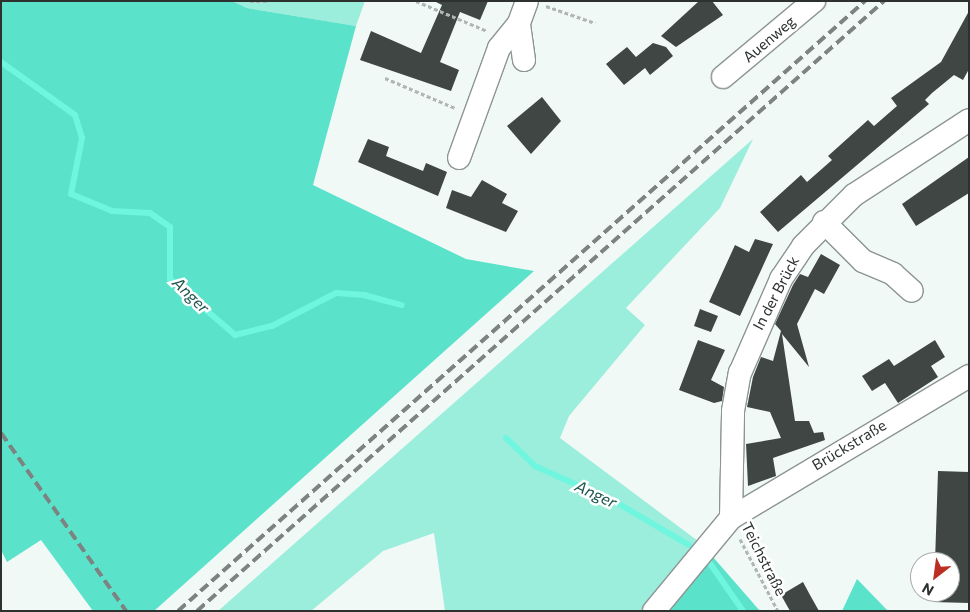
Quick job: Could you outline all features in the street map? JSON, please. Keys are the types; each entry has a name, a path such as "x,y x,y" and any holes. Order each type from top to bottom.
{"street":[{"name":"Auenweg","path":"723,77 814,1"},
{"path":"459,158 474,116 513,31 534,3"},
{"path":"513,31 524,60"},
{"name":"In der Brück","path":"731,518 733,411 740,373 780,279 824,222 854,195 969,120"},
{"path":"824,222 863,261 893,274 912,291"},
{"name":"Brückstraße","path":"654,611 699,553 731,518 969,376"}],"path":[{"path":"250,1 269,1"},
{"path":"416,1 513,31"},
{"path":"534,3 595,23"},
{"path":"385,78 474,116"},
{"name":"Teichstraße","path":"731,518 778,611"}],"green space":[{"path":"1,1 232,1 247,8 356,26 313,185 466,259 534,271 154,611 93,611 41,540 7,562 1,550"},
{"path":"232,1 365,1 356,26 247,8"},
{"path":"753,139 720,208 626,308 645,325 569,416 560,438 702,544 651,611 445,611 434,533 383,551 311,611 218,611"},
{"path":"706,549 760,611 658,611"},
{"path":"857,579 888,611 842,611"}],"building":[{"path":"434,1 488,1 480,20 460,12 440,62 459,70 451,91 360,60 371,31 421,53 442,5"},
{"path":"699,1 712,1 723,15 676,47 661,36"},
{"path":"969,11 969,69 963,80 954,75 932,93 925,100 929,104 778,232 760,212 801,175 807,182 832,160 828,156 868,120 874,126 897,106 891,98 941,62"},
{"path":"653,43 666,47 673,56 650,75 645,68 624,85 606,64 627,47 636,57"},
{"path":"542,97 561,121 531,154 507,126"},
{"path":"368,139 389,147 386,156 423,171 426,163 447,172 438,196 358,162"},
{"path":"969,157 969,193 916,226 902,204"},
{"path":"482,180 507,194 502,203 518,211 506,232 446,208 452,190 471,197"},
{"path":"755,239 773,244 740,316 709,302 735,245 749,252"},
{"path":"821,254 840,265 824,294 815,289 797,324 809,367 782,334 795,421 809,421 814,433 823,432 825,440 773,458 776,476 748,486 746,444 781,438 770,412 747,407 753,377 761,357 773,361 781,331 775,324 800,274 808,277"},
{"path":"700,309 718,316 711,332 694,326"},
{"path":"698,340 725,350 711,380 724,387 722,401 714,403 679,390"},
{"path":"935,340 945,357 931,366 938,377 898,403 885,383 872,391 862,376 889,359 894,366"},
{"path":"938,471 969,472 969,603 933,602 960,602 960,552 935,552"},
{"path":"803,582 819,611 790,611 781,595"}],"waterway":[{"name":"Anger","path":"1,62 75,115 82,138 71,194 112,211 150,213 170,227 170,279 235,335 272,326 336,293 364,295 402,305"},
{"name":"Anger","path":"506,438 535,466 619,504 689,545"},
{"name":"Anger","path":"709,562 743,611"}],"railway":[{"path":"178,611 865,1"},
{"path":"197,611 884,1"},
{"path":"1,433 126,611"}]}
